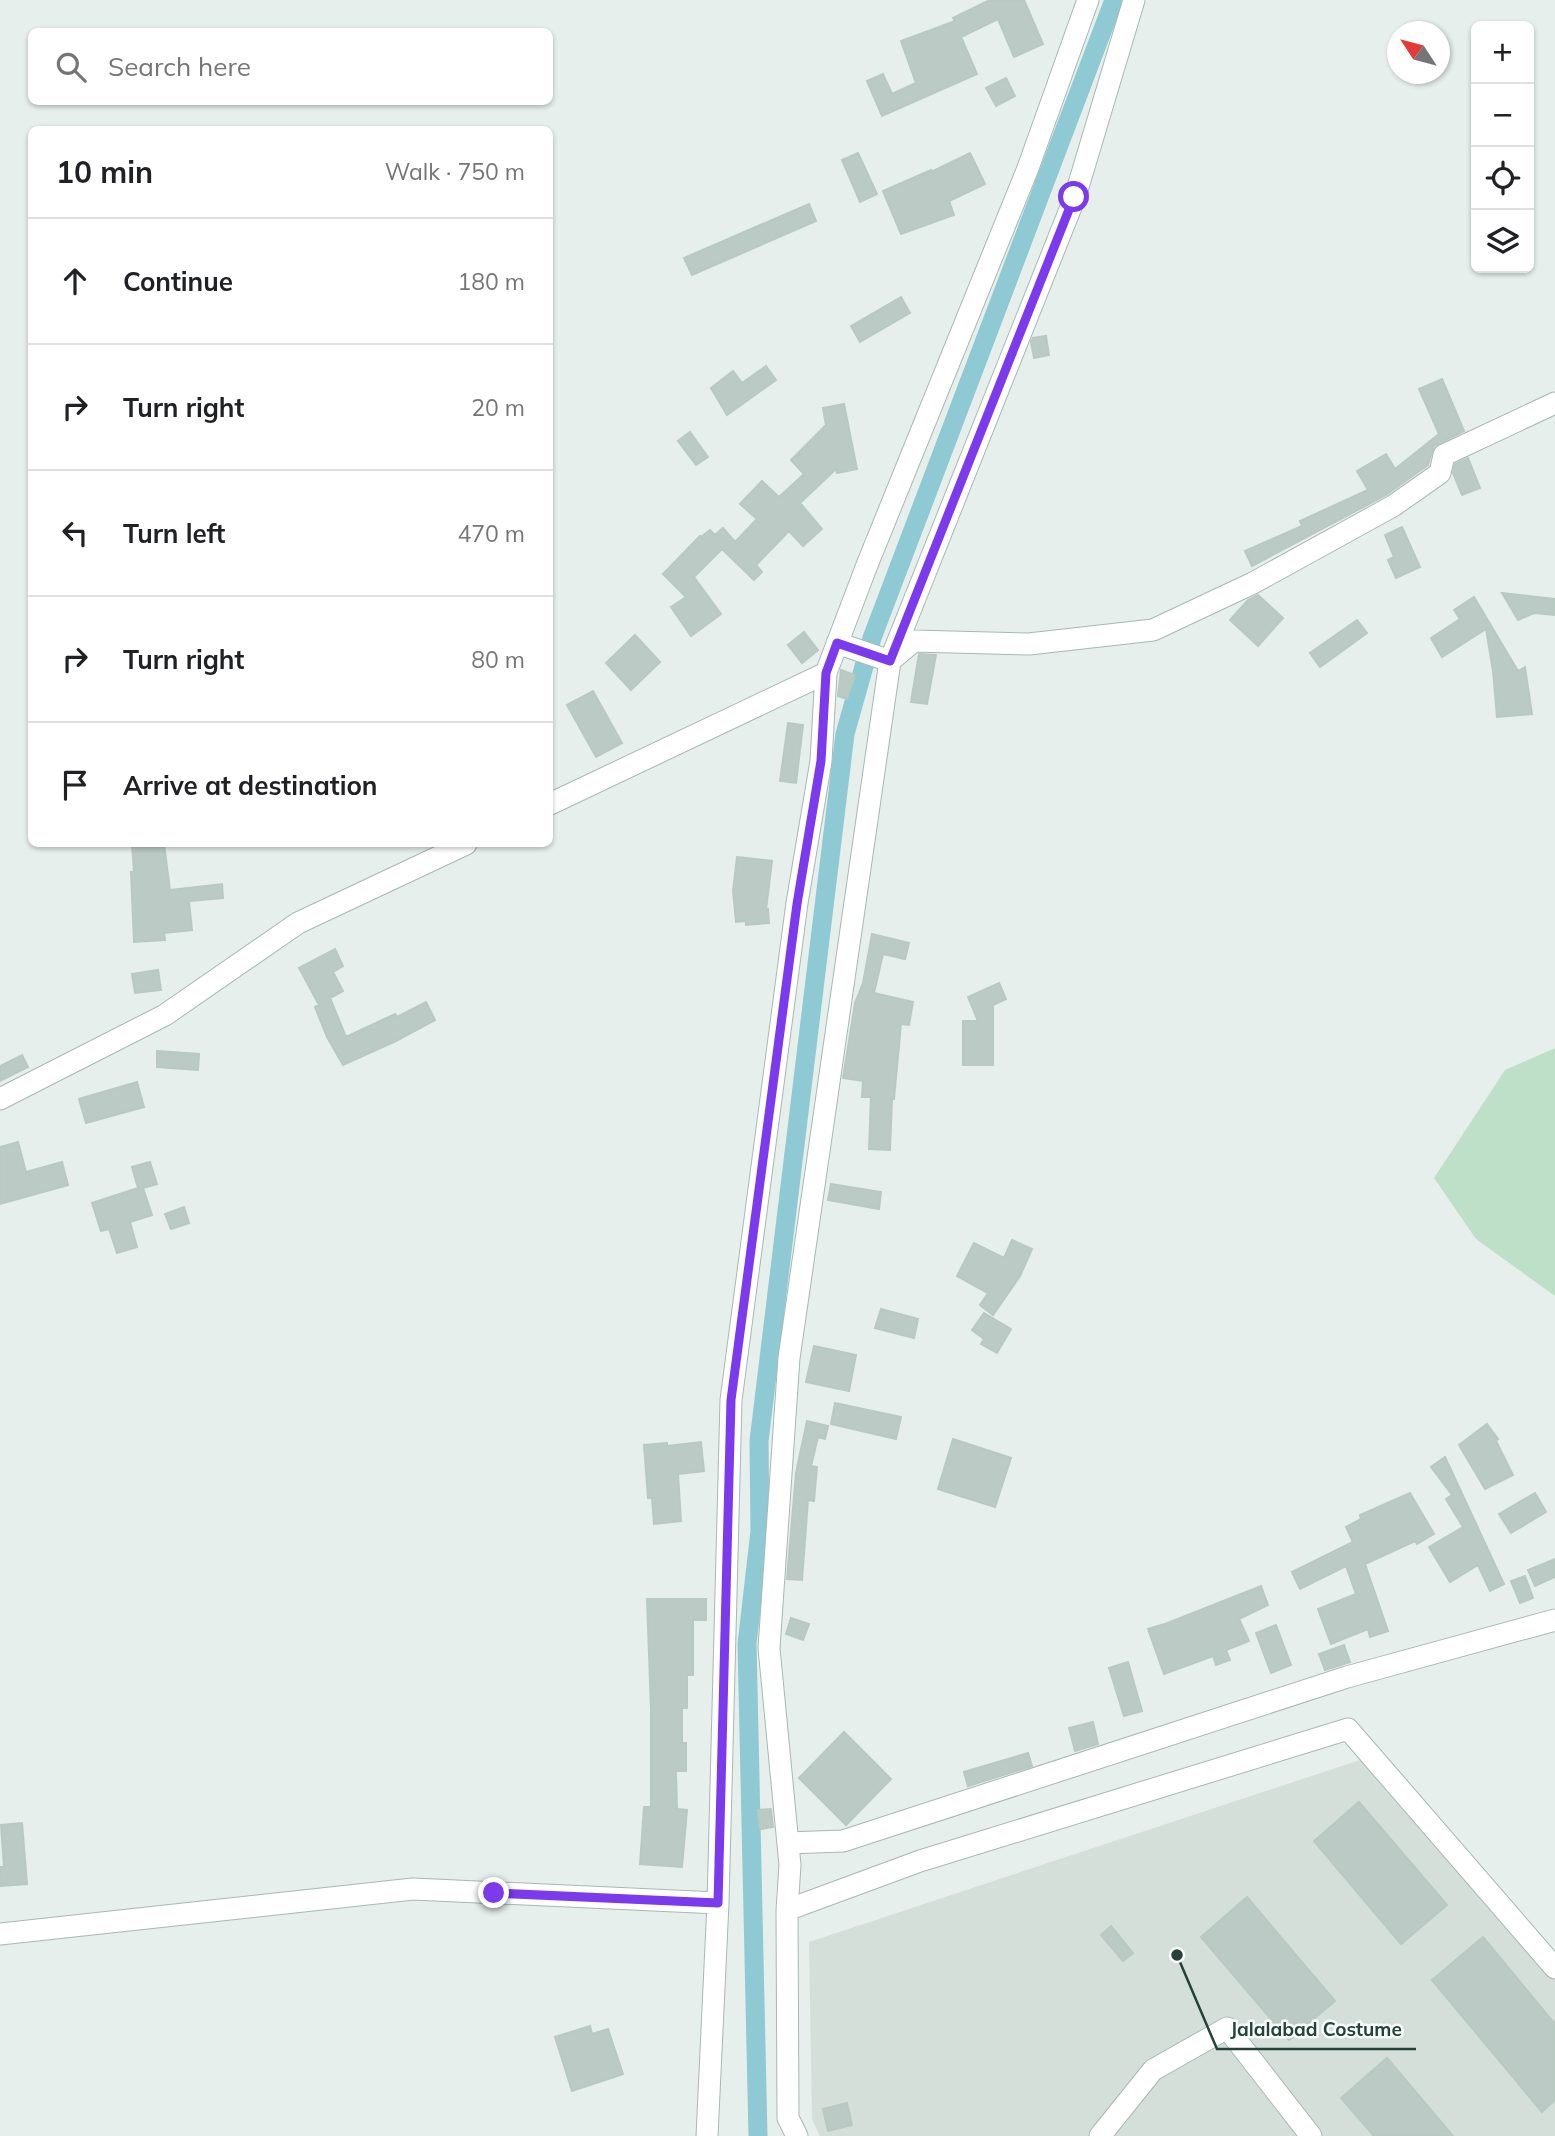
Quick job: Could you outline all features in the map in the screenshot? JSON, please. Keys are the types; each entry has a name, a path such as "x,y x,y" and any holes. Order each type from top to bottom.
{"street":[{"path":"707,2136 718,1903 731,1400 797,904 821,761 826,673 1028,168 1088,0"},
{"path":"797,2136 788,2118 787,1910 790,1865 769,1648 789,1357 890,661 1074,197 1134,0"},
{"path":"890,661 914,641 1029,644 1153,631 1253,583 1392,506 1440,473 1444,455 1555,403"},
{"path":"837,643 890,661"},
{"path":"553,803 826,673"},
{"path":"0,1099 166,1015 298,923 460,847"},
{"path":"788,1843 843,1841 1347,1677 1555,1620"},
{"path":"787,1910 920,1860 1348,1729 1555,1968"},
{"path":"0,1934 413,1889 718,1903"},
{"path":"1100,2136 1153,2070 1227,2028 1311,2136"}],"shaded area":[{"path":"1372,1756 1555,1969 1555,2136 820,2136 812,2119 809,1942"}],"green space":[{"path":"1555,1048 1555,1296 1476,1239 1434,1178 1505,1070"}],"building":[{"path":"990,0 1024,0 1043,44 1014,57 998,19 961,37 977,74 882,116 867,81 883,74 892,94 916,83 901,41 955,21 953,18"},
{"path":"1006,78 1015,96 996,106 986,88"},
{"path":"858,153 877,194 860,202 842,160"},
{"path":"970,153 985,184 949,201 954,215 901,234 883,191"},
{"path":"809,204 816,221 692,275 684,258"},
{"path":"901,297 910,313 860,342 851,326"},
{"path":"1046,336 1049,355 1034,358 1031,342 1033,338"},
{"path":"766,366 776,380 727,415 711,388 733,371 742,383"},
{"path":"1442,379 1464,431 1434,446 1428,465 1386,495 1252,566 1245,551 1302,526 1300,521 1368,490 1357,471 1386,454 1395,469 1439,434 1419,389"},
{"path":"844,404 857,469 837,473 836,469 800,503 822,529 803,546 789,531 756,565 762,572 754,580 722,549 694,577 721,614 691,636 671,607 686,597 663,574 700,536 710,530 715,535 723,528 735,542 757,519 740,504 762,481 779,497 804,474 791,460 826,425 823,408"},
{"path":"690,432 708,457 696,465 678,441"},
{"path":"1468,458 1480,488 1462,495 1453,473 1455,464"},
{"path":"1402,527 1420,567 1396,578 1388,560 1394,557 1385,535"},
{"path":"1502,593 1555,599 1555,615 1534,613 1518,620"},
{"path":"1258,595 1283,618 1258,646 1230,620 1248,600"},
{"path":"1474,597 1518,671 1525,667 1532,714 1497,717 1486,629 1442,657 1431,638 1460,619 1454,610"},
{"path":"1357,620 1367,633 1320,667 1310,653"},
{"path":"804,632 818,650 802,663 788,645"},
{"path":"635,635 660,662 631,690 606,663"},
{"path":"919,654 936,655 927,704 911,702"},
{"path":"841,670 855,675 847,699 838,696"},
{"path":"593,691 622,743 596,757 567,705"},
{"path":"788,723 803,725 796,783 780,781"},
{"path":"132,847 164,847 170,890 222,884 223,898 189,901 192,930 164,933 165,940 134,942 131,872 134,872"},
{"path":"737,857 772,861 766,910 768,909 769,923 746,925 746,921 736,922 733,891"},
{"path":"872,934 909,943 905,959 883,954 874,993 913,1002 909,1025 901,1024 892,1099 890,1150 869,1149 871,1097 862,1097 863,1081 843,1078 855,1003 863,983"},
{"path":"335,949 343,966 333,972 343,991 330,998 346,1037 395,1014 397,1017 426,1002 435,1020 343,1065 327,1037 315,1007 319,1005 299,968"},
{"path":"158,970 161,990 135,993 132,974"},
{"path":"999,983 1006,999 993,1005 993,1065 963,1065 963,1021 978,1021 968,997"},
{"path":"157,1051 199,1054 198,1070 157,1067"},
{"path":"22,1055 28,1067 0,1081 0,1066"},
{"path":"137,1082 144,1107 86,1123 79,1099"},
{"path":"18,1142 26,1172 62,1162 68,1185 0,1204 0,1147"},
{"path":"150,1162 157,1184 143,1188 152,1215 130,1222 137,1247 117,1253 109,1229 101,1231 92,1203 138,1188 132,1167"},
{"path":"831,1184 881,1192 879,1209 828,1200"},
{"path":"184,1207 189,1223 171,1229 165,1214"},
{"path":"1012,1240 1032,1249 1020,1276 993,1315 980,1305 988,1293 957,1276 974,1243 1004,1258"},
{"path":"881,1309 918,1319 914,1338 875,1328"},
{"path":"984,1313 1011,1329 997,1353 981,1344 984,1339 972,1330"},
{"path":"814,1346 856,1355 849,1391 806,1382"},
{"path":"835,1403 901,1417 896,1439 831,1424"},
{"path":"807,1421 828,1426 825,1439 818,1437 811,1466 817,1467 814,1501 808,1500 802,1580 787,1579 796,1473"},
{"path":"1487,1424 1498,1439 1496,1441 1513,1475 1485,1489 1459,1445"},
{"path":"953,1439 1011,1458 995,1507 938,1489"},
{"path":"701,1442 704,1471 678,1474 681,1521 654,1524 652,1498 648,1498 644,1445 667,1443 667,1446"},
{"path":"1445,1457 1504,1584 1490,1591 1478,1565 1450,1582 1429,1547 1463,1527 1446,1499 1452,1495 1431,1467"},
{"path":"1410,1493 1434,1534 1417,1544 1415,1541 1365,1564 1388,1631 1370,1637 1368,1629 1331,1644 1318,1609 1356,1594 1346,1566 1300,1589 1292,1572 1353,1542 1346,1527 1361,1519 1360,1515"},
{"path":"1535,1493 1546,1512 1511,1533 1499,1514"},
{"path":"1555,1559 1555,1577 1535,1586 1528,1570"},
{"path":"1525,1576 1533,1598 1520,1603 1511,1581"},
{"path":"1261,1586 1268,1605 1239,1619 1249,1641 1226,1650 1230,1660 1216,1665 1213,1656 1164,1674 1148,1629"},
{"path":"647,1599 706,1599 706,1620 693,1620 693,1675 687,1675 687,1708 682,1708 682,1743 686,1743 686,1771 676,1771 677,1809 687,1810 682,1867 640,1864 644,1807 651,1807"},
{"path":"791,1618 809,1624 803,1640 786,1634"},
{"path":"1276,1625 1291,1665 1271,1673 1256,1633"},
{"path":"1344,1645 1350,1662 1325,1670 1319,1654"},
{"path":"1128,1662 1142,1711 1124,1716 1109,1668"},
{"path":"1093,1722 1098,1744 1075,1751 1069,1728"},
{"path":"844,1732 891,1779 846,1825 799,1778"},
{"path":"1028,1753 1032,1766 968,1786 964,1772"},
{"path":"1359,1802 1447,1905 1401,1944 1314,1841"},
{"path":"771,1809 773,1827 760,1829 758,1810"},
{"path":"22,1823 27,1884 0,1886 0,1867 4,1867 1,1825"},
{"path":"1247,1897 1335,2001 1289,2040 1201,1937"},
{"path":"1111,1926 1133,1953 1123,1961 1101,1935"},
{"path":"1483,1937 1555,2024 1555,2100 1542,2112 1432,1980"},
{"path":"590,2026 592,2034 608,2029 623,2074 572,2091 555,2037"},
{"path":"1387,2058 1453,2136 1374,2136 1341,2098"},
{"path":"847,2103 852,2125 828,2131 823,2109"}],"waterway":[{"path":"758,2136 747,1644 760,1531 759,1441 845,734 872,638 1114,0"}],"place":[{"name":"Jalalabad Costume","path":"1177,1955"}],"route":[{"path":"494,1893 718,1903 731,1400 797,904 821,761 826,673 837,643 890,661 1074,197"}]}
